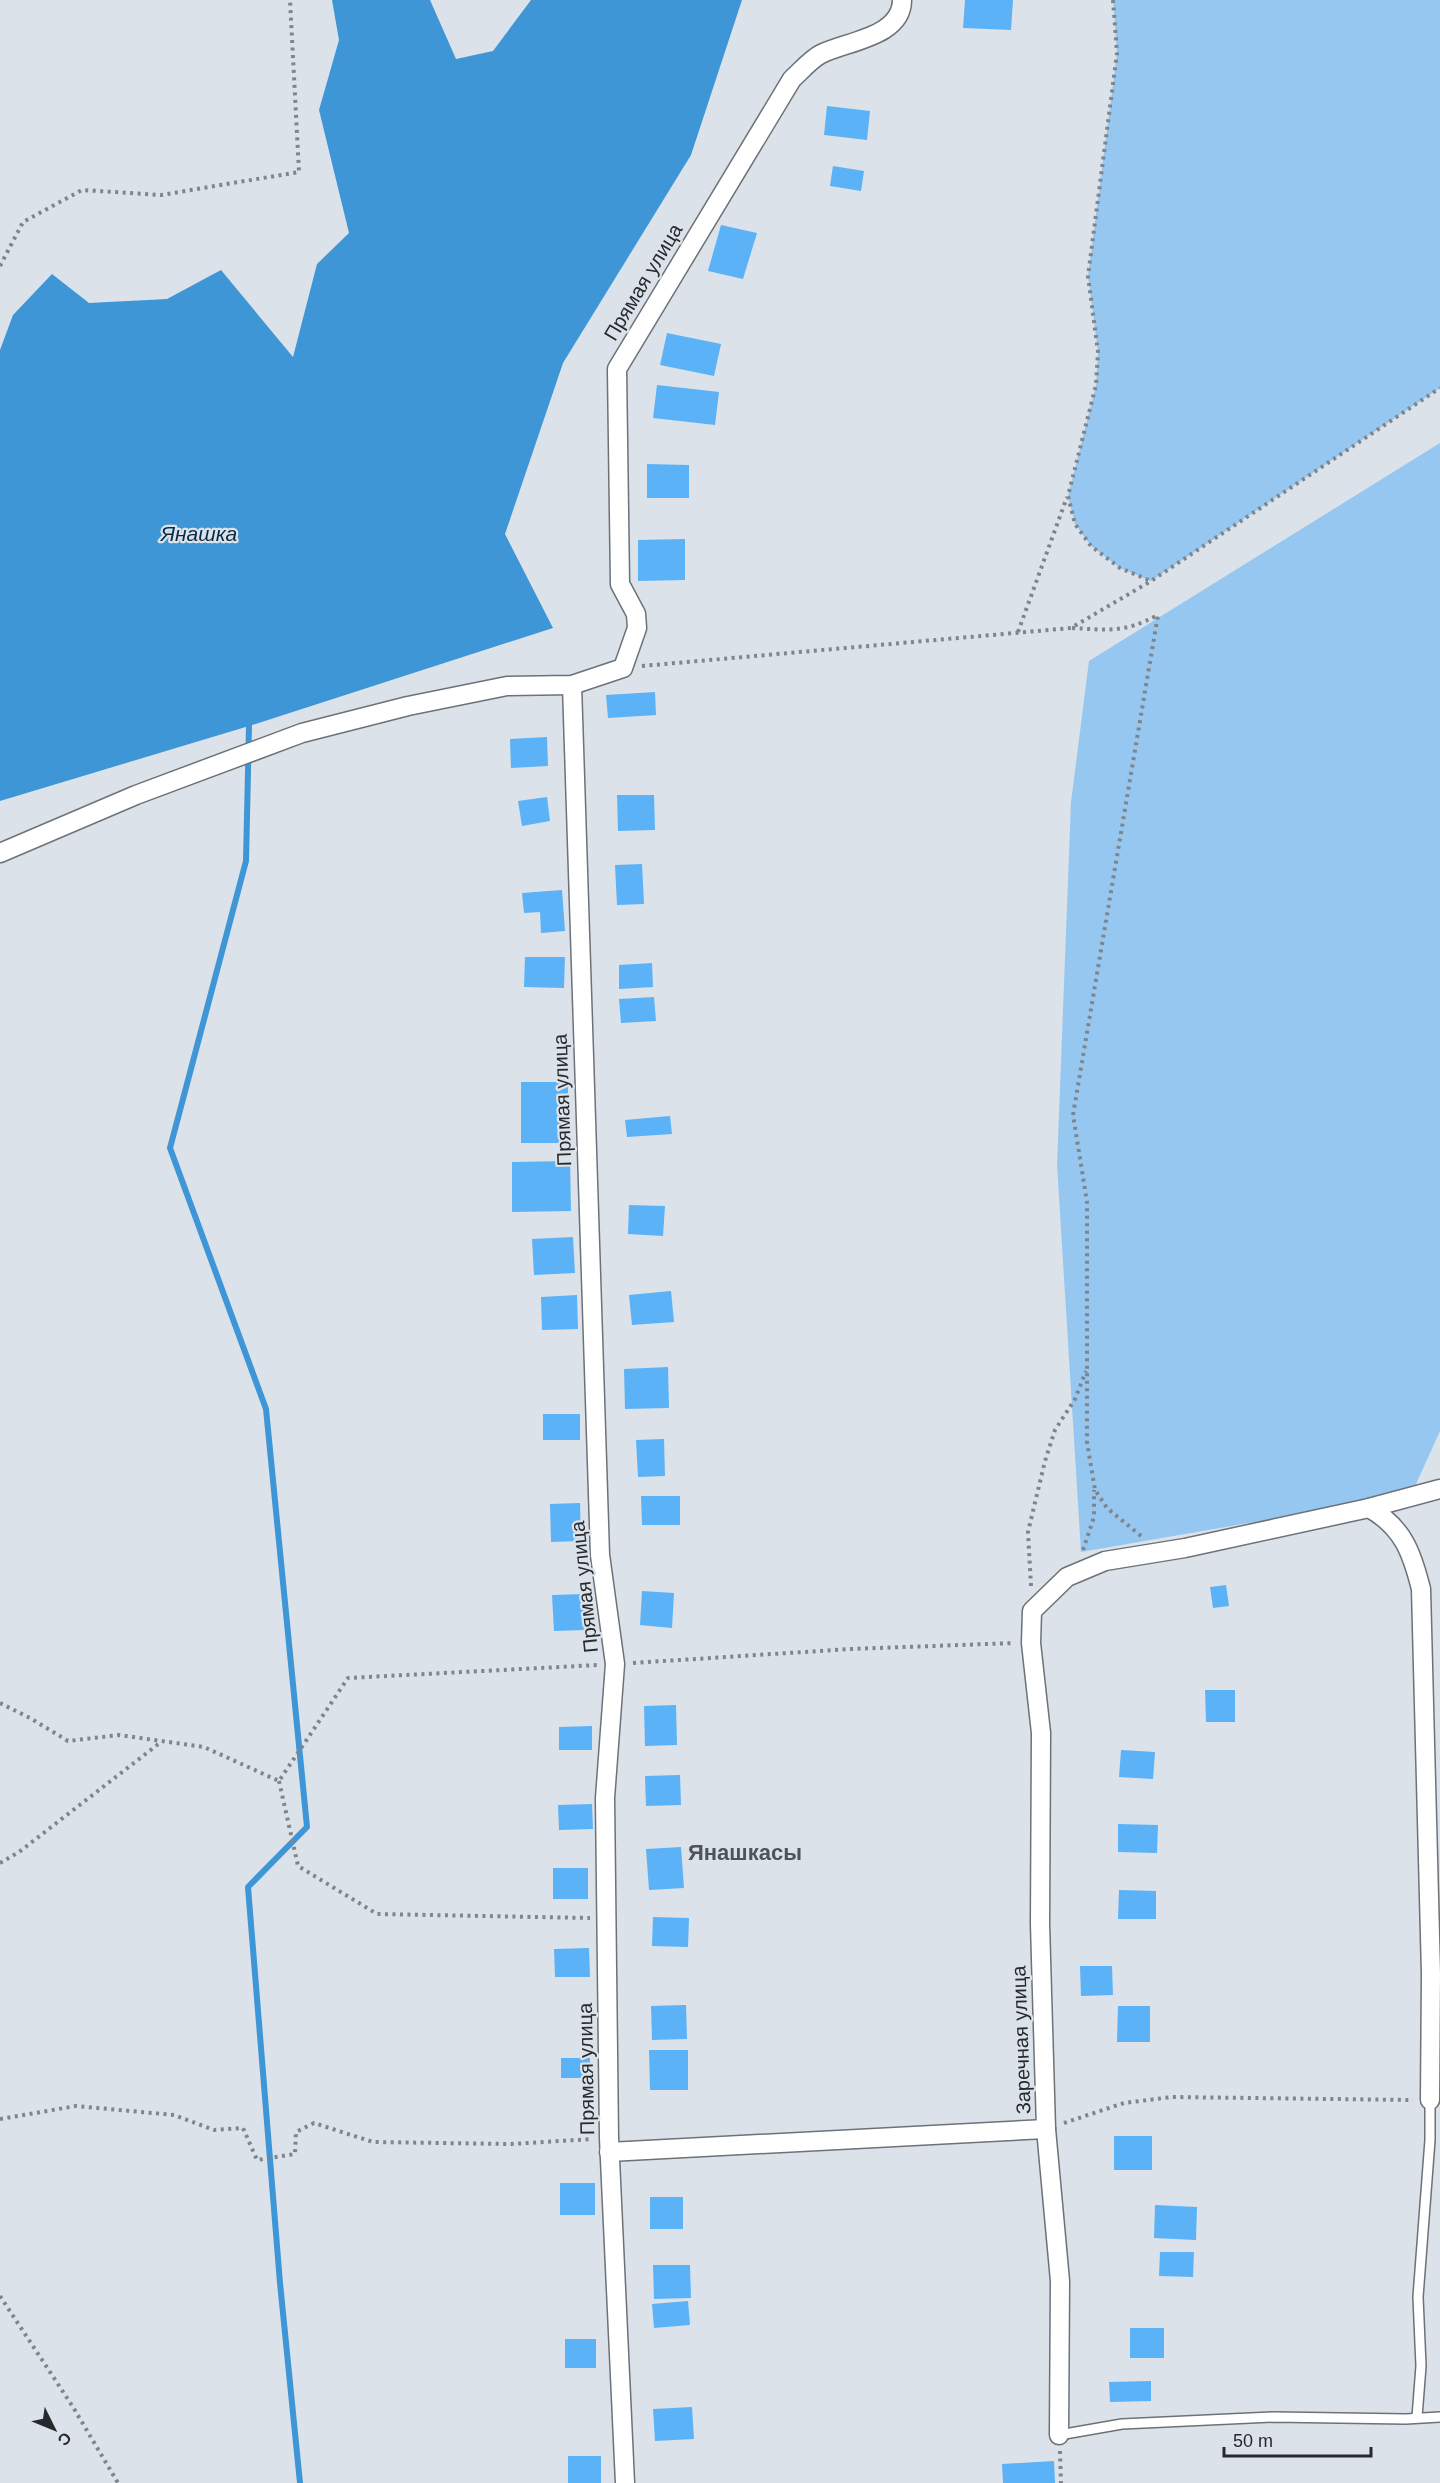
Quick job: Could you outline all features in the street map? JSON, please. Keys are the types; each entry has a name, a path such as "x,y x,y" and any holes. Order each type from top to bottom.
{"street":[{"name":"Прямая улица","path":"623,668 637,628 636,614 620,584 617,369 792,79 819,55 888,28 902,11 902,0"},
{"path":"0,853 136,795 302,733 408,706 507,687 572,685 623,668"},
{"name":"Прямая улица","path":"572,685 600,1555 614,1643 615,1664 605,1798 606,1918 609,2145 625,2483"},
{"path":"1032,1611 1066,1577 1105,1561 1185,1548 1369,1508 1440,1489"},
{"path":"1369,1508 1387,1518 1398,1531 1415,1567 1421,1589 1431,1974 1430,2100"},
{"name":"Заречная улица","path":"1032,1611 1031,1643 1041,1733 1040,1924 1046,2129 1060,2281 1059,2435"},
{"path":"609,2145 1046,2129"}],"lane":[{"path":"1417,2417 1421,2366 1418,2297 1430,2140 1430,2100"},
{"path":"1059,2435 1122,2424 1273,2417 1406,2419 1440,2417"}],"path":[{"path":"0,266 23,222 82,190 161,195 299,172 290,0"},
{"path":"1018,632 1068,496 1096,385 1098,351 1088,276 1117,53 1113,0"},
{"path":"1071,628 1151,581 1440,388"},
{"path":"1068,496 1075,524 1091,546 1120,568 1151,581"},
{"path":"623,668 1071,628 1119,631 1158,615 1073,1115 1087,1202 1087,1442 1095,1490 1094,1517 1086,1545 1066,1577"},
{"path":"1032,1611 1028,1532 1055,1430 1075,1399 1087,1368"},
{"path":"1095,1490 1107,1508 1142,1537 1151,1540"},
{"path":"606,1918 377,1914 298,1866 279,1781 348,1678 850,1649 1031,1643"},
{"path":"0,1703 68,1741 119,1735 204,1747 279,1781"},
{"path":"0,1863 19,1852 162,1741"},
{"path":"1046,2129 1124,2103 1172,2097 1430,2100"},
{"path":"0,2119 76,2106 174,2115 214,2130 243,2128 257,2160 294,2154 296,2132 315,2123 373,2142 609,2145"},
{"path":"0,2296 73,2407 118,2483"},
{"path":"1059,2435 1061,2483"}],"shaded area":[{"path":"1113,0 1440,0 1440,388 1151,581 1120,568 1091,546 1075,524 1068,496 1096,385 1098,352 1088,276 1117,53"},
{"path":"1440,443 1440,1431 1411,1495 1081,1552 1057,1165 1071,802 1089,661"}],"water":[{"name":"Янашка","path":"332,0 430,0 456,59 493,51 531,0 742,0 691,155 563,363 505,534 553,628 249,726 0,801 0,350 13,315 52,274 89,303 167,299 221,270 293,357 317,264 349,233 319,110 339,40"}],"building":[{"path":"965,0 1013,0 1011,30 963,28"},
{"path":"827,106 870,111 867,140 824,135"},
{"path":"833,166 864,171 861,191 830,186"},
{"path":"721,225 757,233 743,279 708,271"},
{"path":"667,333 721,344 714,376 660,365"},
{"path":"657,385 719,392 715,425 653,418"},
{"path":"647,464 689,465 689,498 647,498"},
{"path":"685,539 685,580 638,581 638,540"},
{"path":"655,692 656,715 608,718 606,695"},
{"path":"547,737 548,766 511,768 510,739"},
{"path":"617,795 654,795 655,830 618,831"},
{"path":"547,797 550,821 522,826 518,801"},
{"path":"642,864 644,904 617,905 615,865"},
{"path":"562,890 565,931 541,933 540,912 524,913 522,893"},
{"path":"525,957 565,957 564,988 524,987"},
{"path":"652,963 653,987 619,989 619,965"},
{"path":"654,997 656,1021 621,1023 619,999"},
{"path":"521,1082 568,1082 568,1143 521,1143"},
{"path":"670,1116 672,1134 627,1137 625,1120"},
{"path":"570,1161 571,1211 512,1212 512,1162"},
{"path":"629,1205 665,1206 663,1236 628,1234"},
{"path":"573,1237 575,1273 534,1275 532,1239"},
{"path":"671,1291 674,1322 632,1325 629,1295"},
{"path":"577,1295 578,1329 542,1330 541,1297"},
{"path":"668,1367 669,1408 625,1409 624,1369"},
{"path":"543,1414 580,1414 580,1440 543,1440"},
{"path":"664,1439 665,1476 638,1477 636,1440"},
{"path":"641,1496 680,1496 680,1525 642,1525"},
{"path":"580,1503 581,1541 551,1542 550,1504"},
{"path":"1226,1585 1229,1606 1213,1608 1210,1587"},
{"path":"642,1591 674,1593 672,1628 640,1625"},
{"path":"585,1594 586,1630 554,1631 552,1595"},
{"path":"1205,1690 1235,1690 1235,1722 1206,1722"},
{"path":"676,1705 677,1745 645,1746 644,1706"},
{"path":"592,1726 592,1750 559,1750 559,1727"},
{"path":"1121,1750 1155,1752 1153,1779 1119,1777"},
{"path":"680,1775 681,1805 646,1806 645,1776"},
{"path":"592,1804 593,1829 559,1830 558,1805"},
{"path":"1118,1824 1158,1825 1157,1853 1118,1852"},
{"path":"681,1847 684,1888 649,1890 646,1849"},
{"path":"553,1868 588,1868 588,1899 553,1899"},
{"path":"1119,1890 1156,1891 1156,1919 1118,1919"},
{"path":"653,1917 689,1918 688,1947 652,1946"},
{"path":"589,1948 590,1977 555,1977 554,1949"},
{"path":"1080,1966 1112,1966 1113,1995 1081,1996"},
{"path":"686,2005 687,2039 652,2040 651,2006"},
{"path":"1118,2006 1150,2006 1150,2042 1117,2042"},
{"path":"649,2050 688,2050 688,2090 650,2090"},
{"path":"561,2058 590,2058 590,2078 561,2078"},
{"path":"1114,2136 1152,2136 1152,2170 1114,2170"},
{"path":"560,2183 595,2183 595,2215 560,2215"},
{"path":"650,2197 683,2197 683,2229 650,2229"},
{"path":"1155,2205 1197,2207 1196,2240 1154,2238"},
{"path":"1160,2252 1194,2252 1193,2277 1159,2276"},
{"path":"653,2265 690,2265 691,2298 654,2299"},
{"path":"688,2301 690,2325 654,2328 652,2304"},
{"path":"1130,2328 1164,2328 1164,2358 1130,2358"},
{"path":"565,2339 596,2339 596,2368 565,2368"},
{"path":"1151,2381 1151,2401 1110,2402 1109,2382"},
{"path":"692,2407 694,2439 655,2441 653,2409"},
{"path":"568,2456 601,2456 601,2483 568,2483"},
{"path":"1054,2461 1055,2483 1003,2483 1002,2464"}],"waterway":[{"path":"249,726 246,861 170,1148 266,1409 307,1827 248,1887 280,2283 300,2483"}],"district":[{"name":"Янашкасы","path":"745,1852"}]}
